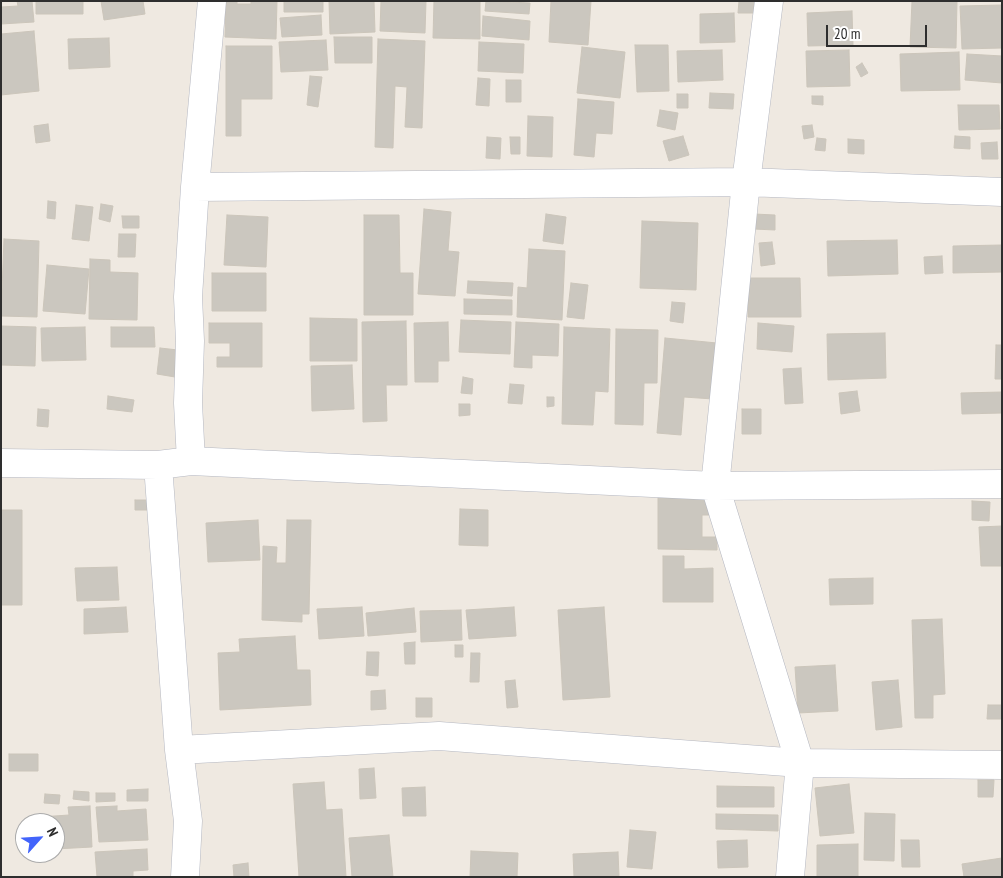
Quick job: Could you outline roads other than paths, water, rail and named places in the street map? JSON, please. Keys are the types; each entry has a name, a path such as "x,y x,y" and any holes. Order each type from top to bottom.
{"street":[{"path":"191,461 188,403 190,341 188,297 195,187 212,1"},
{"path":"769,1 746,182 715,486 800,763 790,877"},
{"path":"195,187 746,182 1002,192"},
{"path":"1,463 158,465 191,461 715,486 1002,484"},
{"path":"158,465 179,750 188,822 185,877"},
{"path":"179,750 439,736 800,763 1002,765"}]}
